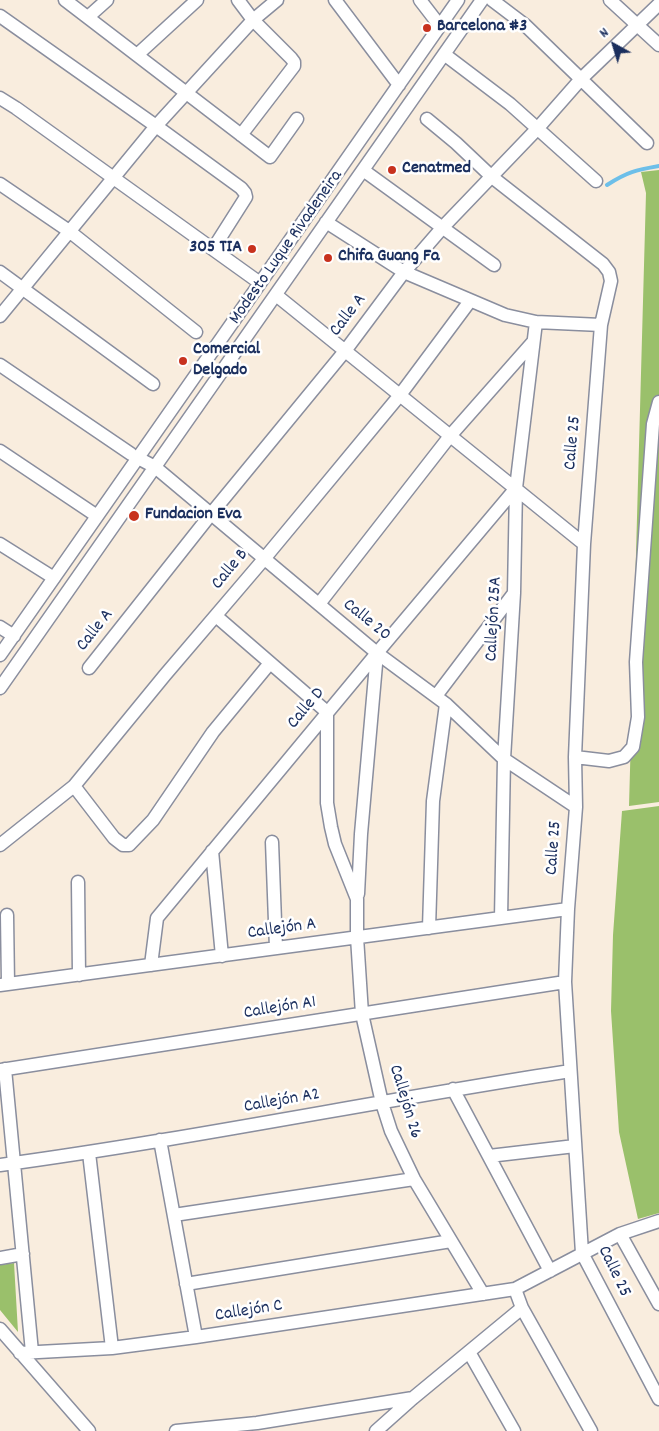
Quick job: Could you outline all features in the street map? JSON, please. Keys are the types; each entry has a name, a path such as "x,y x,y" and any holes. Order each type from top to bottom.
{"street":[{"path":"65,0 270,157 297,119"},
{"path":"88,18 107,0"},
{"path":"137,55 196,0"},
{"path":"238,0 253,20 294,62 294,66 242,135"},
{"path":"0,316 156,126 253,20 277,0"},
{"path":"335,0 399,85"},
{"path":"420,0 440,26"},
{"name":"Modesto Luque Rivadeneira","path":"0,656 119,485 134,456 196,374 458,0"},
{"name":"Modesto Luque Rivadeneira","path":"0,688 326,222 410,106 482,0"},
{"path":"492,0 525,25 647,143"},
{"path":"610,0 659,45"},
{"name":"Calle A","path":"89,668 211,514 345,351 404,272 443,226 492,177 581,79 659,4"},
{"path":"0,16 242,188 246,197 213,249"},
{"path":"444,54 510,104 596,181"},
{"path":"0,98 260,283"},
{"path":"427,119 492,177"},
{"path":"363,170 443,226 494,265"},
{"name":"Calle 25","path":"492,177 603,264 609,272 611,281 602,325 584,544 575,757 576,807 568,909 565,982 582,1253 659,1400"},
{"path":"0,184 69,231 196,332"},
{"path":"326,222 404,272 505,315 536,322 602,325"},
{"path":"0,272 153,384"},
{"path":"276,295 584,544"},
{"name":"Calle B","path":"0,845 74,786 165,674 216,616 400,395 470,301"},
{"name":"Callejón 25A","path":"501,918 504,759 514,593 516,488 536,322"},
{"path":"319,604 450,436 533,342"},
{"name":"Calle 20","path":"0,365 134,456 155,467 376,653 446,704 504,759 576,807"},
{"path":"196,374 198,380 193,392 203,399"},
{"path":"575,757 609,761 624,757 633,747 638,716 636,662 653,424 659,402"},
{"path":"0,451 97,516"},
{"path":"117,519 120,505 128,493 119,485"},
{"name":"Calle D","path":"151,965 157,918 376,653 516,488"},
{"path":"0,544 54,578"},
{"path":"436,696 514,593"},
{"path":"216,616 327,712"},
{"path":"0,627 14,636"},
{"name":"Callejón 26","path":"376,653 357,900 357,938 362,1014 382,1102 391,1131 414,1179 483,1294"},
{"path":"74,786 114,838 123,846 129,845 153,820 212,732 270,663"},
{"path":"429,928 433,801 446,704"},
{"name":"Callejón 26","path":"327,712 327,803 335,844 357,900"},
{"path":"272,842 276,948"},
{"path":"212,851 222,956"},
{"path":"78,882 79,975"},
{"name":"Callejón A","path":"4,985 568,909"},
{"path":"4,985 7,915"},
{"name":"Callejón A1","path":"2,1069 565,982"},
{"path":"2,1069 23,1254 26,1352"},
{"name":"Callejón A2","path":"0,1165 89,1153 453,1089 570,1071"},
{"path":"453,1089 550,1271"},
{"path":"160,1140 196,1337"},
{"path":"489,1156 575,1146"},
{"path":"89,1153 112,1348"},
{"path":"174,1215 414,1179"},
{"name":"Callejón C","path":"26,1352 112,1348 515,1289 620,1234 659,1221"},
{"path":"620,1234 659,1304"},
{"path":"186,1284 451,1241"},
{"path":"0,1258 23,1254"},
{"path":"515,1289 522,1308 591,1431"},
{"path":"376,1431 412,1398 522,1308"},
{"path":"0,1329 6,1343 26,1352 89,1431"},
{"path":"469,1352 512,1430"},
{"path":"176,1431 253,1427 412,1398"}],"green space":[{"path":"659,170 659,802 629,806 646,193 641,172"},
{"path":"659,806 659,1213 638,1219 619,1132 611,1011 613,935 622,811"},
{"path":"14,1263 18,1332 0,1310 0,1265"}],"waterway":[{"path":"607,185 632,172 659,166"}],"place":[{"name":"Barcelona #3","path":"427,28"},
{"name":"Cenatmed","path":"392,170"},
{"name":"305 TIA","path":"252,249"},
{"name":"Chifa Guang Fa","path":"328,258"},
{"name":"Comercial Delgado","path":"183,361"},
{"name":"Fundacion Eva","path":"134,516"}]}
